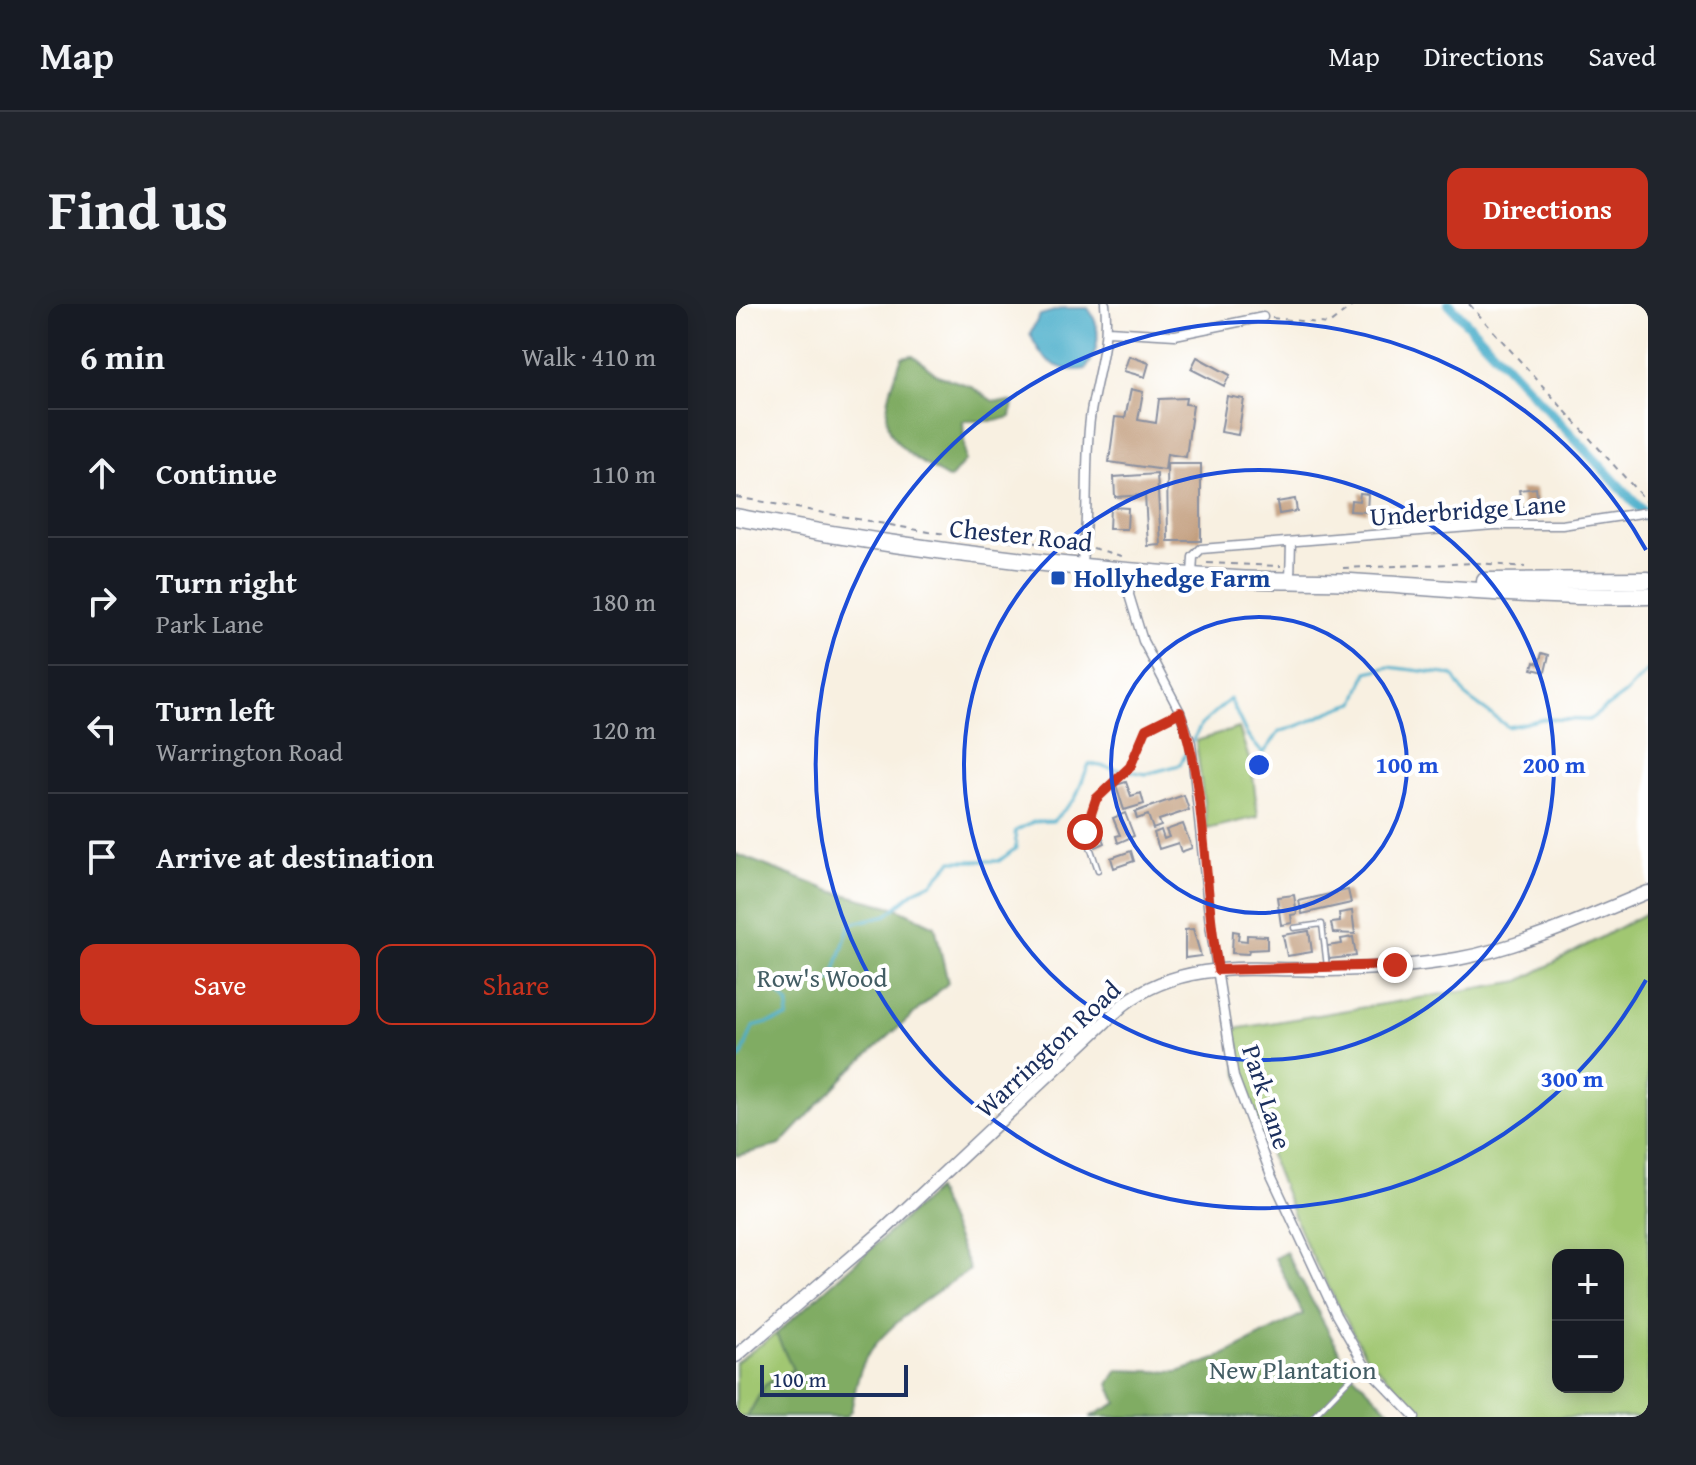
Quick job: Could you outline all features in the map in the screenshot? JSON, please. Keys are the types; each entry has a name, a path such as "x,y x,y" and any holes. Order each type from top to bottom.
{"highway":[{"name":"Chester Road","path":"736,517 881,543 1081,567 1131,565 1197,569 1290,580 1586,598 1648,596"},
{"name":"Chester Road","path":"1351,582 1648,580"}],"street":[{"path":"1081,567 1090,418 1108,331 1105,304"},
{"path":"1108,331 1175,335 1263,317"},
{"name":"Underbridge Lane","path":"1197,569 1197,551 1494,525 1562,525 1648,512"},
{"path":"1290,580 1291,542"},
{"name":"Park Lane","path":"1131,565 1129,595 1143,641 1180,712 1191,743 1210,925 1234,1077 1301,1244 1364,1364 1415,1417"},
{"name":"Warrington Road","path":"736,1356 886,1228 1123,1005 1162,982 1191,973 1218,970 1327,970 1459,959 1549,931 1648,892"}],"lane":[{"path":"1098,870 1085,832 1096,799 1130,767 1146,729 1180,712"},
{"path":"1294,928 1322,924 1327,970"},
{"path":"1313,1417 1364,1364"}],"path":[{"path":"1263,317 1329,324 1355,304"},
{"path":"1469,304 1648,503"},
{"path":"1641,496 1648,494"},
{"path":"736,497 929,532 1077,547"},
{"path":"1092,548 1131,565"},
{"path":"1337,568 1477,563 1533,568"},
{"path":"1197,569 1278,566"}],"green space":[{"path":"913,355 937,375 970,386 993,401 1013,402 1011,417 995,421 963,421 965,461 950,479 910,454 890,431 887,417 893,381 902,357"},
{"path":"1239,728 1252,768 1258,817 1207,829 1196,741"},
{"name":"Row's Wood","path":"736,854 831,891 897,908 935,926 948,983 848,1073 780,1145 736,1156"},
{"path":"1648,912 1648,1417 1426,1417 1365,1355 1305,1243 1238,1075 1234,1029 1520,981"},
{"path":"936,1190 970,1270 908,1313 879,1341 861,1369 851,1411 846,1417 747,1417 765,1385 793,1370 776,1334"},
{"name":"New Plantation","path":"1286,1252 1349,1370 1396,1417 1090,1417 1117,1403 1109,1384 1118,1370 1178,1372 1216,1359 1303,1314 1275,1258"},
{"path":"776,1334 794,1370 772,1380 747,1417 736,1417 736,1362"}],"water":[{"path":"1064,308 1088,308 1096,323 1098,339 1086,369 1066,369 1051,363 1030,333 1040,315"}],"building":[{"path":"1129,356 1149,363 1145,377 1124,371"},
{"path":"1197,357 1230,375 1224,386 1191,369"},
{"path":"1131,389 1143,392 1138,420 1156,423 1159,399 1186,398 1185,404 1193,405 1186,457 1167,454 1165,470 1109,462 1115,417 1125,418"},
{"path":"1227,396 1244,399 1238,435 1221,432"},
{"path":"1167,464 1201,464 1201,541 1168,541"},
{"path":"1157,474 1161,545 1148,546 1145,495 1115,497 1114,477"},
{"path":"1536,488 1538,505 1522,507 1519,490"},
{"path":"1360,493 1368,494 1367,512 1350,511 1351,500 1359,501"},
{"path":"1295,499 1297,511 1279,514 1277,502"},
{"path":"1110,507 1128,508 1127,529 1109,529"},
{"path":"1542,653 1549,655 1545,672 1532,669 1534,662 1539,664"},
{"path":"1126,782 1131,796 1141,793 1144,804 1124,810 1116,785"},
{"path":"1184,795 1189,810 1159,820 1161,826 1153,829 1148,815 1137,819 1135,812"},
{"path":"1125,813 1134,836 1118,843 1116,836 1120,835 1113,818"},
{"path":"1097,823 1105,843 1096,847 1088,826"},
{"path":"1183,824 1192,848 1181,852 1178,843 1159,849 1154,833 1161,830 1164,839 1169,837 1166,830"},
{"path":"1131,851 1134,861 1114,868 1111,858"},
{"path":"1348,890 1351,903 1302,914 1299,901"},
{"path":"1294,895 1297,914 1291,915 1292,923 1281,925 1277,897"},
{"path":"1352,911 1355,934 1333,933 1331,923 1340,922 1339,913"},
{"path":"1193,929 1201,956 1185,958 1185,930"},
{"path":"1233,931 1239,932 1238,940 1247,941 1247,935 1267,936 1267,949 1249,950 1248,954 1232,953"},
{"path":"1309,931 1312,952 1287,956 1283,935"},
{"path":"1353,937 1356,956 1329,959 1327,946 1342,944 1341,939"}],"waterway":[{"path":"1449,304 1648,517"},
{"path":"1192,742 1201,725 1230,699 1247,735 1263,754 1280,731 1355,703 1367,672 1389,667 1453,675 1467,697 1508,727 1543,719 1589,720 1625,694 1648,670"},
{"path":"736,1058 741,1058 753,1027 787,1018 789,1004 776,991 783,980 832,980 850,924 887,915 915,891 932,883 952,861 999,861 1016,848 1015,831 1033,822 1053,821 1075,799 1089,764 1146,774 1180,765 1188,748"}],"place":[{"name":"Hollyhedge Farm","path":"1058,578"}],"route":[{"path":"1085,832 1096,799 1130,767 1146,729 1180,712 1191,743 1210,925 1218,970 1340,970 1395,965"}]}
